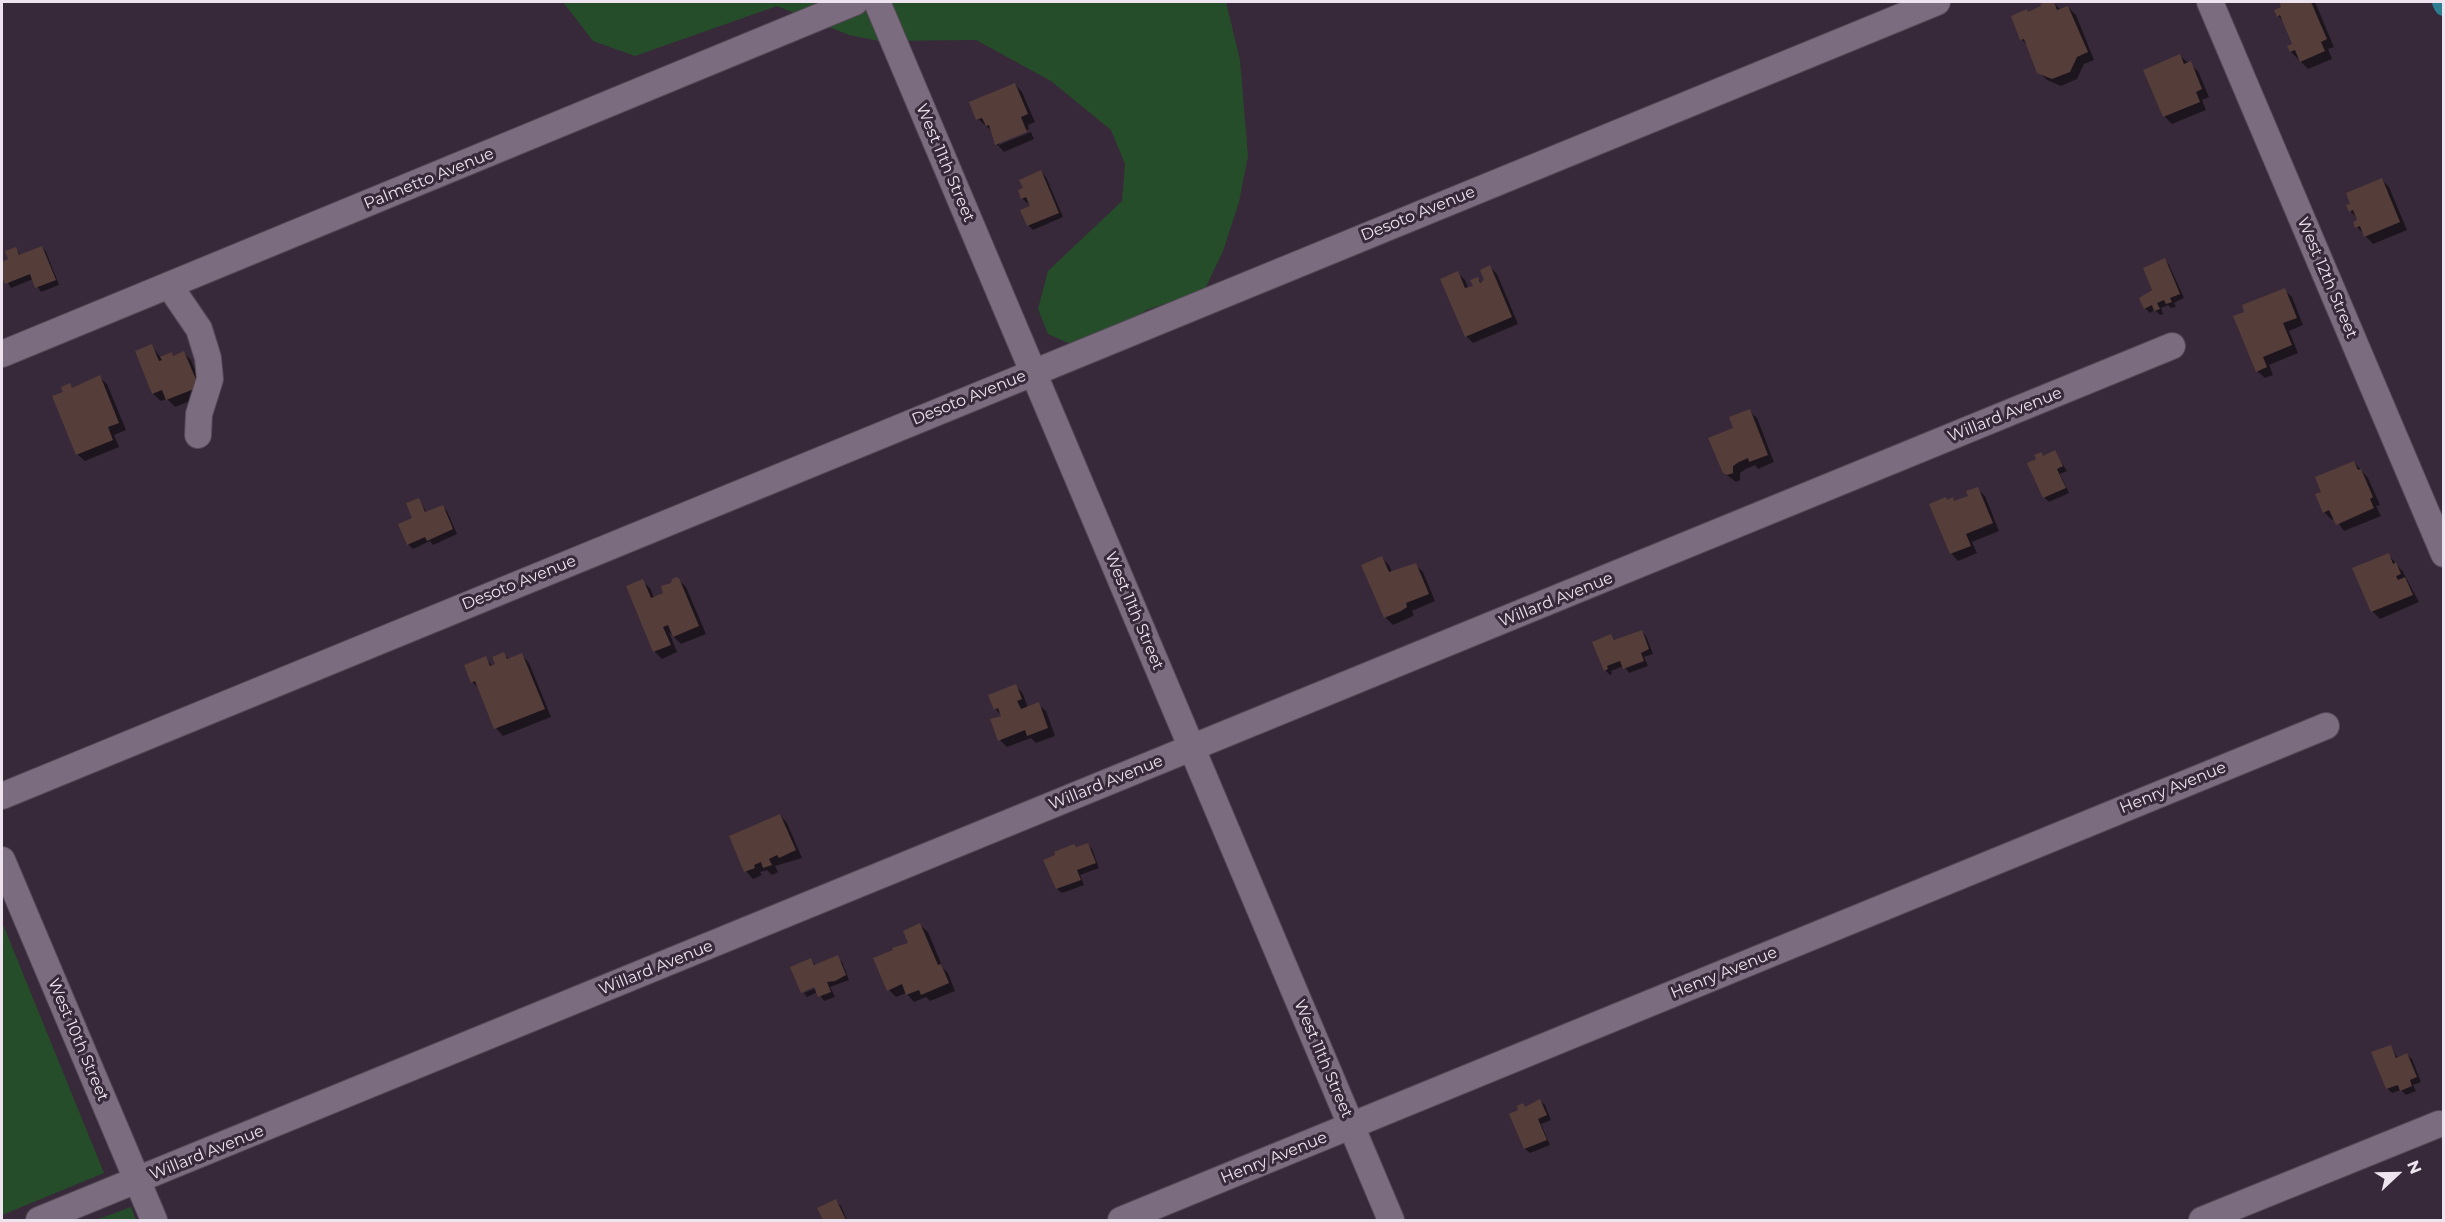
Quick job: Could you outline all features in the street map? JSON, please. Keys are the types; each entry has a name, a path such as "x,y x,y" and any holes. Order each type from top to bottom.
{"street":[{"name":"Palmetto Avenue","path":"2,354 855,2"},
{"name":"West 11th Street","path":"877,2 1391,1221"},
{"name":"Desoto Avenue","path":"2,796 1936,2"},
{"name":"West 12th Street","path":"2210,2 2444,554"},
{"path":"169,285 198,329 208,358 210,379 199,414 198,435"},
{"name":"Willard Avenue","path":"39,1221 2172,346"},
{"name":"Henry Avenue","path":"1121,1221 2326,726"},
{"name":"West 10th Street","path":"2,860 154,1221"},
{"path":"2202,1221 2439,1124"}],"green space":[{"path":"563,2 1226,2 1240,60 1248,156 1239,202 1223,251 1204,291 1146,310 1130,325 1077,347 1048,334 1038,309 1048,271 1122,201 1125,164 1111,130 1051,81 976,40 879,41 849,35 777,6 635,56 593,41"},
{"path":"2,922 104,1173 2,1215"},
{"path":"131,1207 136,1220 96,1220"}],"building":[{"path":"2046,2 2054,2 2057,10 2068,6 2088,52 2077,57 2070,72 2052,79 2037,73 2024,39 2020,40 2011,16 2027,9 2028,12"},
{"path":"2279,2 2311,2 2327,39 2321,42 2325,51 2300,62 2295,50 2290,52 2287,46 2292,44 2280,15 2277,17 2274,10 2281,7"},
{"path":"2180,54 2184,64 2191,61 2202,89 2196,92 2200,102 2163,117 2143,70"},
{"path":"1015,83 1028,114 1021,117 1027,132 995,145 989,125 986,126 982,118 976,120 969,102"},
{"path":"1041,170 1059,213 1027,226 1020,210 1030,206 1026,197 1021,199 1018,190 1023,188 1019,180"},
{"path":"2382,178 2400,222 2364,237 2360,226 2355,228 2353,222 2357,220 2353,210 2349,212 2346,205 2350,204 2346,193"},
{"path":"42,246 56,280 35,288 30,274 5,284 2,277 2,262 8,259 5,251 16,247 19,255"},
{"path":"2165,258 2180,294 2170,298 2172,302 2166,304 2164,300 2157,303 2160,309 2154,311 2152,305 2144,309 2139,298 2152,290 2143,268"},
{"path":"1490,265 1512,317 1465,337 1440,279 1458,271 1465,288 1473,286 1470,280 1478,277 1480,283 1484,280 1480,270"},
{"path":"2285,288 2297,318 2283,323 2292,345 2263,357 2267,367 2256,372 2233,316 2244,312 2242,305"},
{"path":"152,344 159,361 162,360 160,357 172,352 173,356 184,351 199,387 166,400 162,390 152,394 135,351"},
{"path":"100,375 119,423 108,427 113,440 76,455 52,396 63,392 61,387 70,383 72,388"},
{"path":"1750,409 1768,455 1749,462 1748,458 1739,462 1733,466 1733,473 1727,475 1723,473 1708,438 1733,428 1729,417"},
{"path":"2055,450 2063,466 2057,469 2066,488 2043,498 2027,463 2036,459 2034,455 2041,452 2043,456"},
{"path":"2354,461 2358,470 2361,469 2373,497 2370,499 2374,508 2336,525 2329,510 2323,513 2315,494 2321,492 2315,477"},
{"path":"1978,487 1993,523 1966,534 1971,546 1950,554 1929,504 1946,497 1947,500 1953,497 1954,501 1968,496 1966,491"},
{"path":"419,498 425,512 443,505 453,529 427,541 425,537 407,545 398,524 412,518 406,503"},
{"path":"2389,553 2393,564 2396,562 2401,574 2396,576 2398,580 2405,577 2413,595 2371,612 2352,568"},
{"path":"1382,556 1389,572 1416,563 1429,594 1406,603 1407,607 1384,618 1361,565"},
{"path":"676,577 679,578 699,626 673,637 668,625 663,627 671,645 653,652 626,586 643,579 651,598 663,593 661,586 671,583"},
{"path":"1642,630 1649,649 1641,653 1644,661 1623,669 1620,661 1607,666 1608,669 1604,671 1592,642 1611,634 1614,640"},
{"path":"504,652 507,659 522,653 545,709 494,729 475,681 471,683 464,665 486,656 490,666 495,664 492,657"},
{"path":"1016,684 1022,699 1017,701 1021,709 1039,702 1048,728 1027,736 1025,730 998,741 990,719 1001,716 998,708 994,710 988,695"},
{"path":"780,814 796,850 779,858 777,855 769,859 772,865 763,868 761,862 754,865 755,868 744,872 729,836"},
{"path":"1088,843 1096,863 1077,870 1081,880 1056,889 1043,860 1055,855 1054,852 1074,844 1076,847"},
{"path":"920,923 938,965 941,964 949,983 921,995 919,990 906,995 902,984 887,991 873,958 908,943 903,931"},
{"path":"838,955 846,975 835,981 827,982 831,992 818,997 814,987 801,993 790,967 811,958 814,965"},
{"path":"2391,1045 2396,1058 2407,1053 2417,1077 2410,1080 2412,1086 2400,1091 2398,1085 2386,1089 2371,1052"},
{"path":"1540,1099 1547,1115 1538,1119 1547,1140 1524,1149 1509,1114 1518,1110 1517,1106 1523,1103 1525,1107"},
{"path":"836,1199 846,1220 823,1220 817,1208"}],"waterway":[{"path":"2442,2 2444,6"}]}
